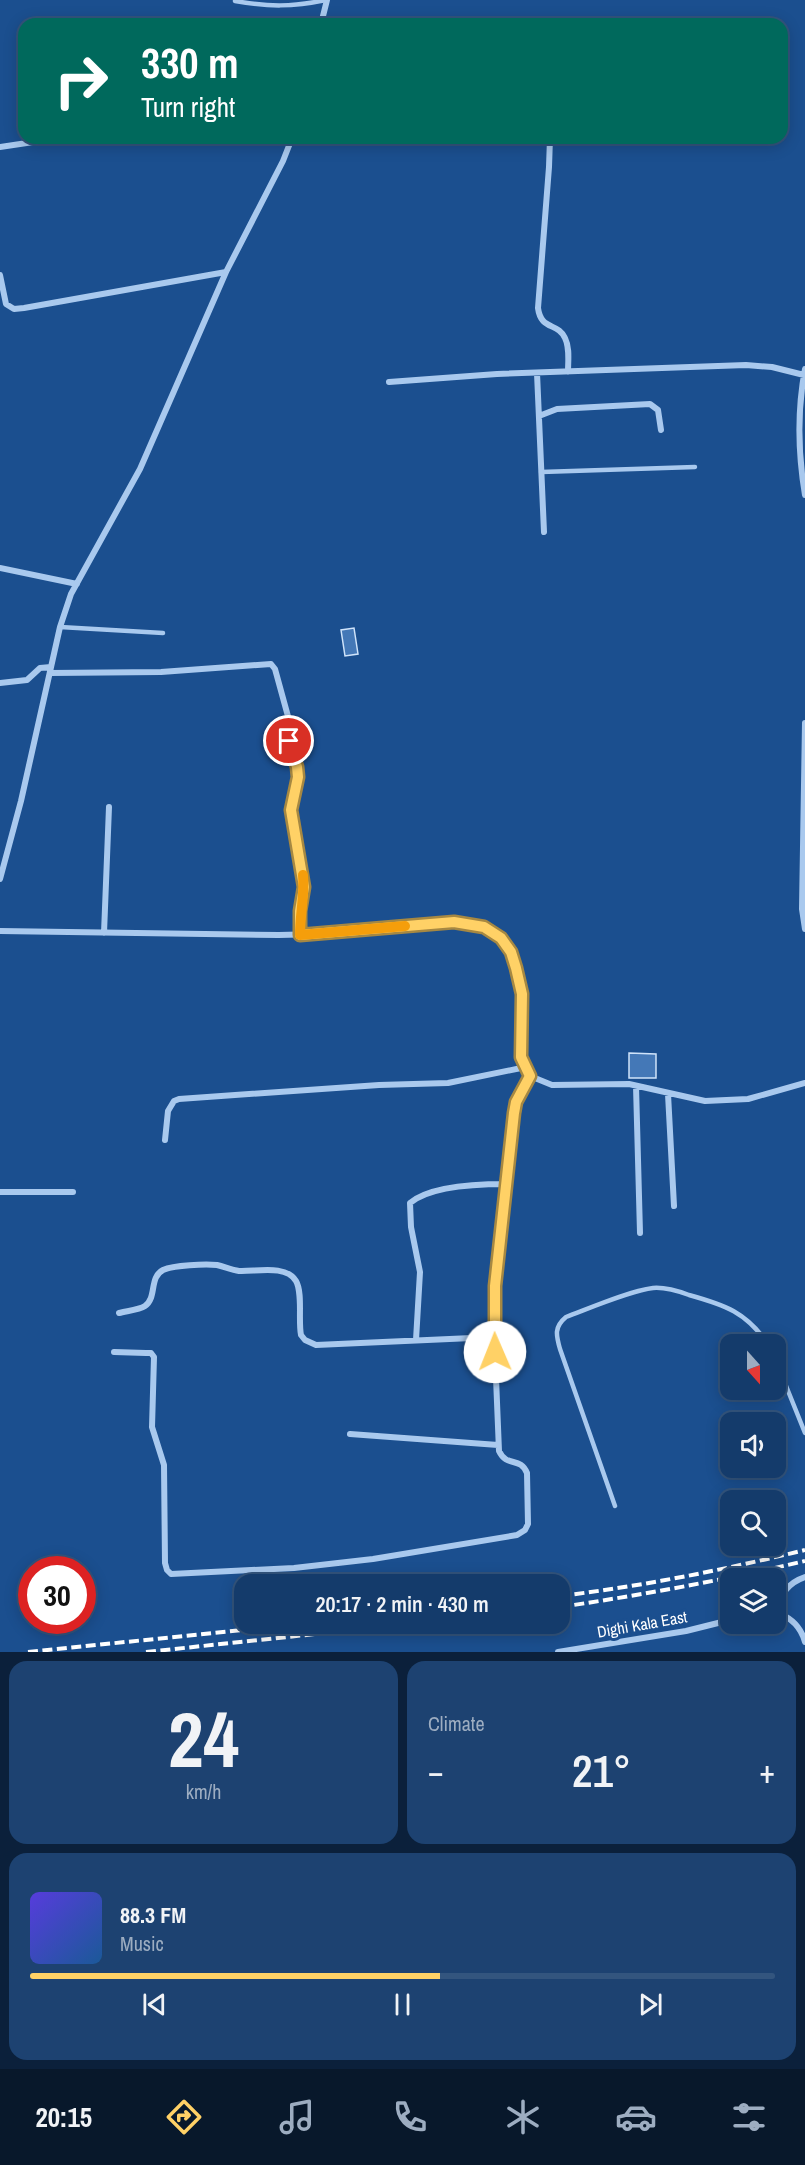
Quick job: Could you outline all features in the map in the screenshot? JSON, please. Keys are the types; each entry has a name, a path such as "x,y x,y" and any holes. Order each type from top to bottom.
{"street":[{"path":"322,18 327,0"},
{"path":"0,147 20,144"},
{"path":"0,879 21,801 60,627 71,594 140,469 226,272 290,144"},
{"path":"550,144 538,308 539,318 545,324 558,329 566,340 568,372"},
{"path":"0,275 6,304 14,309 226,272"},
{"path":"389,382 537,373 746,365 804,372 798,437 799,461 805,495"},
{"path":"537,373 544,532"},
{"path":"539,416 557,409 650,404 658,410 661,430"},
{"path":"0,568 77,584"},
{"path":"0,683 27,680 40,668 161,672 271,664 275,669 281,689 288,720 289,741 297,767 298,777 291,810 304,887 300,911 300,935"},
{"path":"805,723 802,909 805,929"},
{"path":"104,933 109,807"},
{"path":"0,931 300,935 454,922 484,927 501,938 511,952 516,968 522,994 521,1057 530,1076 552,1085 609,1083 636,1086 705,1101 732,1101 761,1096 805,1083"},
{"path":"165,1140 168,1111 174,1101 179,1099 378,1085 448,1083 526,1067"},
{"path":"114,1353 151,1353 154,1357 152,1427 164,1465 165,1563 171,1574 294,1568 361,1560 517,1535 525,1530 528,1524 527,1473 524,1466 502,1458 499,1451 494,1337 495,1286 514,1113 516,1102 530,1076"},
{"path":"636,1086 640,1233"},
{"path":"668,1094 674,1206"},
{"path":"416,1340 420,1272 411,1227 410,1203 423,1194 462,1186 506,1184"},
{"path":"0,1192 73,1192"},
{"path":"119,1313 146,1305 150,1301 153,1282 161,1271 170,1268 217,1265 238,1271 290,1274 297,1282 299,1292 301,1335 316,1345 494,1337"},
{"path":"350,1434 498,1444"},
{"path":"786,1588 789,1584 805,1577"},
{"path":"786,1617 795,1624 805,1642"},
{"name":"Dighi Kala East","path":"558,1652 686,1631 720,1622"}],"lane":[{"path":"235,1 271,7 287,7 327,0"},
{"path":"541,472 695,467"},
{"path":"60,627 163,633"},
{"path":"615,1506 560,1349 556,1332 559,1323 566,1317 655,1287 721,1304 739,1313 761,1334"},
{"path":"786,1385 805,1432"}],"building":[{"path":"354,628 358,654 345,656 341,630"},
{"path":"629,1053 656,1054 656,1078 629,1078"}],"railway":[{"path":"570,1595 683,1577 805,1550"},
{"path":"570,1605 683,1587 805,1561"},
{"path":"28,1652 234,1631"},
{"path":"146,1652 315,1634"}],"slow traffic":[{"path":"303,875 300,935 405,926"}],"route":[{"path":"289,741 298,777 291,810 303,870 304,891 300,911 300,935 454,922 484,927 501,938 511,952 522,994 521,1057 530,1076 516,1102 508,1158 495,1286 495,1352"}]}
